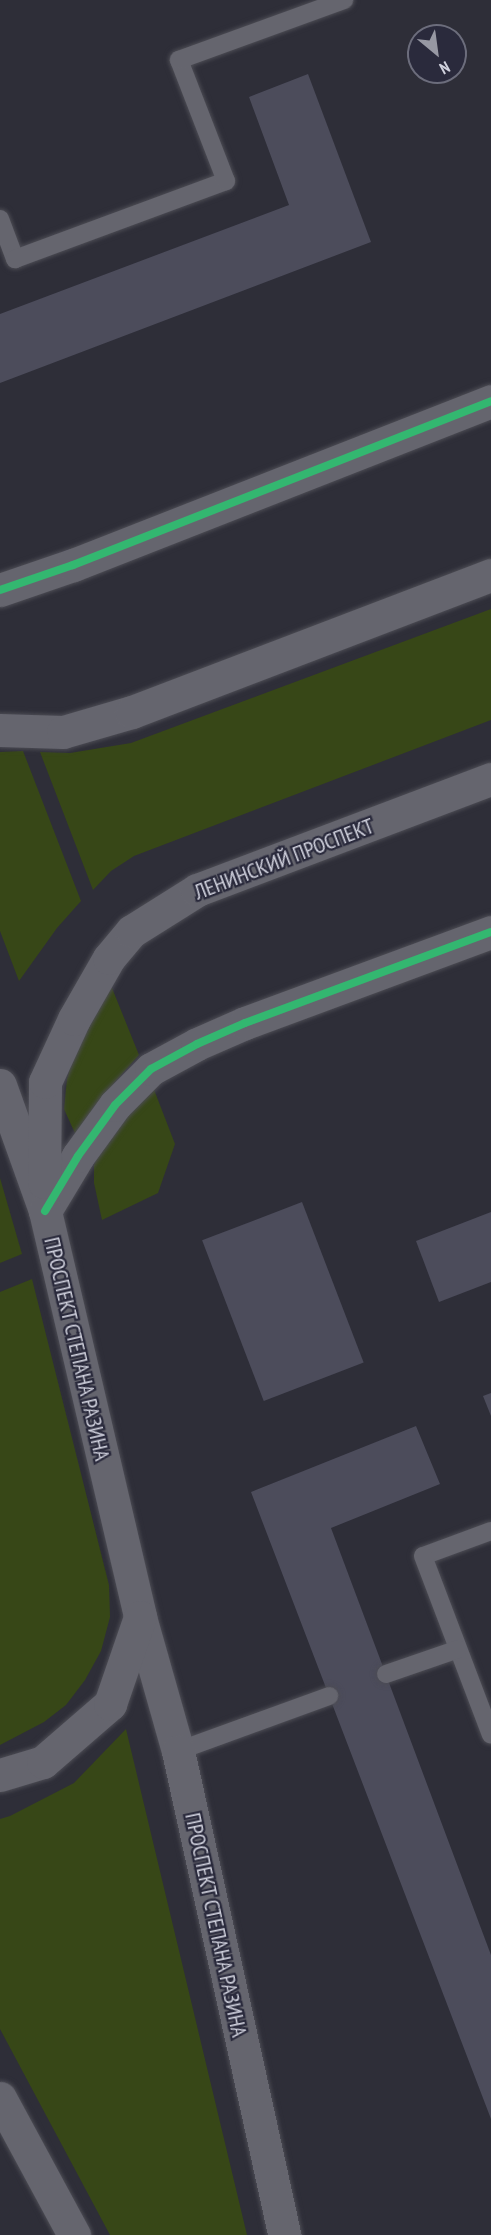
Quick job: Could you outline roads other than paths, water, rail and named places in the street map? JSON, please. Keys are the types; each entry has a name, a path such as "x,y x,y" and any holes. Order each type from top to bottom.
{"main road":[{"path":"0,590 73,565 491,401"},
{"path":"0,730 63,732 132,712 491,575"},
{"name":"ЛЕНИНСКИЙ ПРОСПЕКТ","path":"45,1211 43,1133 45,1082 74,1018 109,958 132,931 197,890 491,779"},
{"path":"45,1211 78,1156 115,1105 151,1069 197,1044 245,1023 491,932"},
{"name":"ПРОСПЕКТ СТЕПАНА РАЗИНА","path":"0,1085 45,1211 140,1617 178,1751 284,2235"},
{"path":"0,1775 43,1762 110,1704 140,1617"},
{"path":"0,2098 74,2235"}],"lane":[{"path":"0,219 15,259 226,181 179,60 344,0"},
{"path":"491,1531 423,1556 491,1735"},
{"path":"386,1674 458,1649"},
{"path":"178,1751 329,1696"}]}
